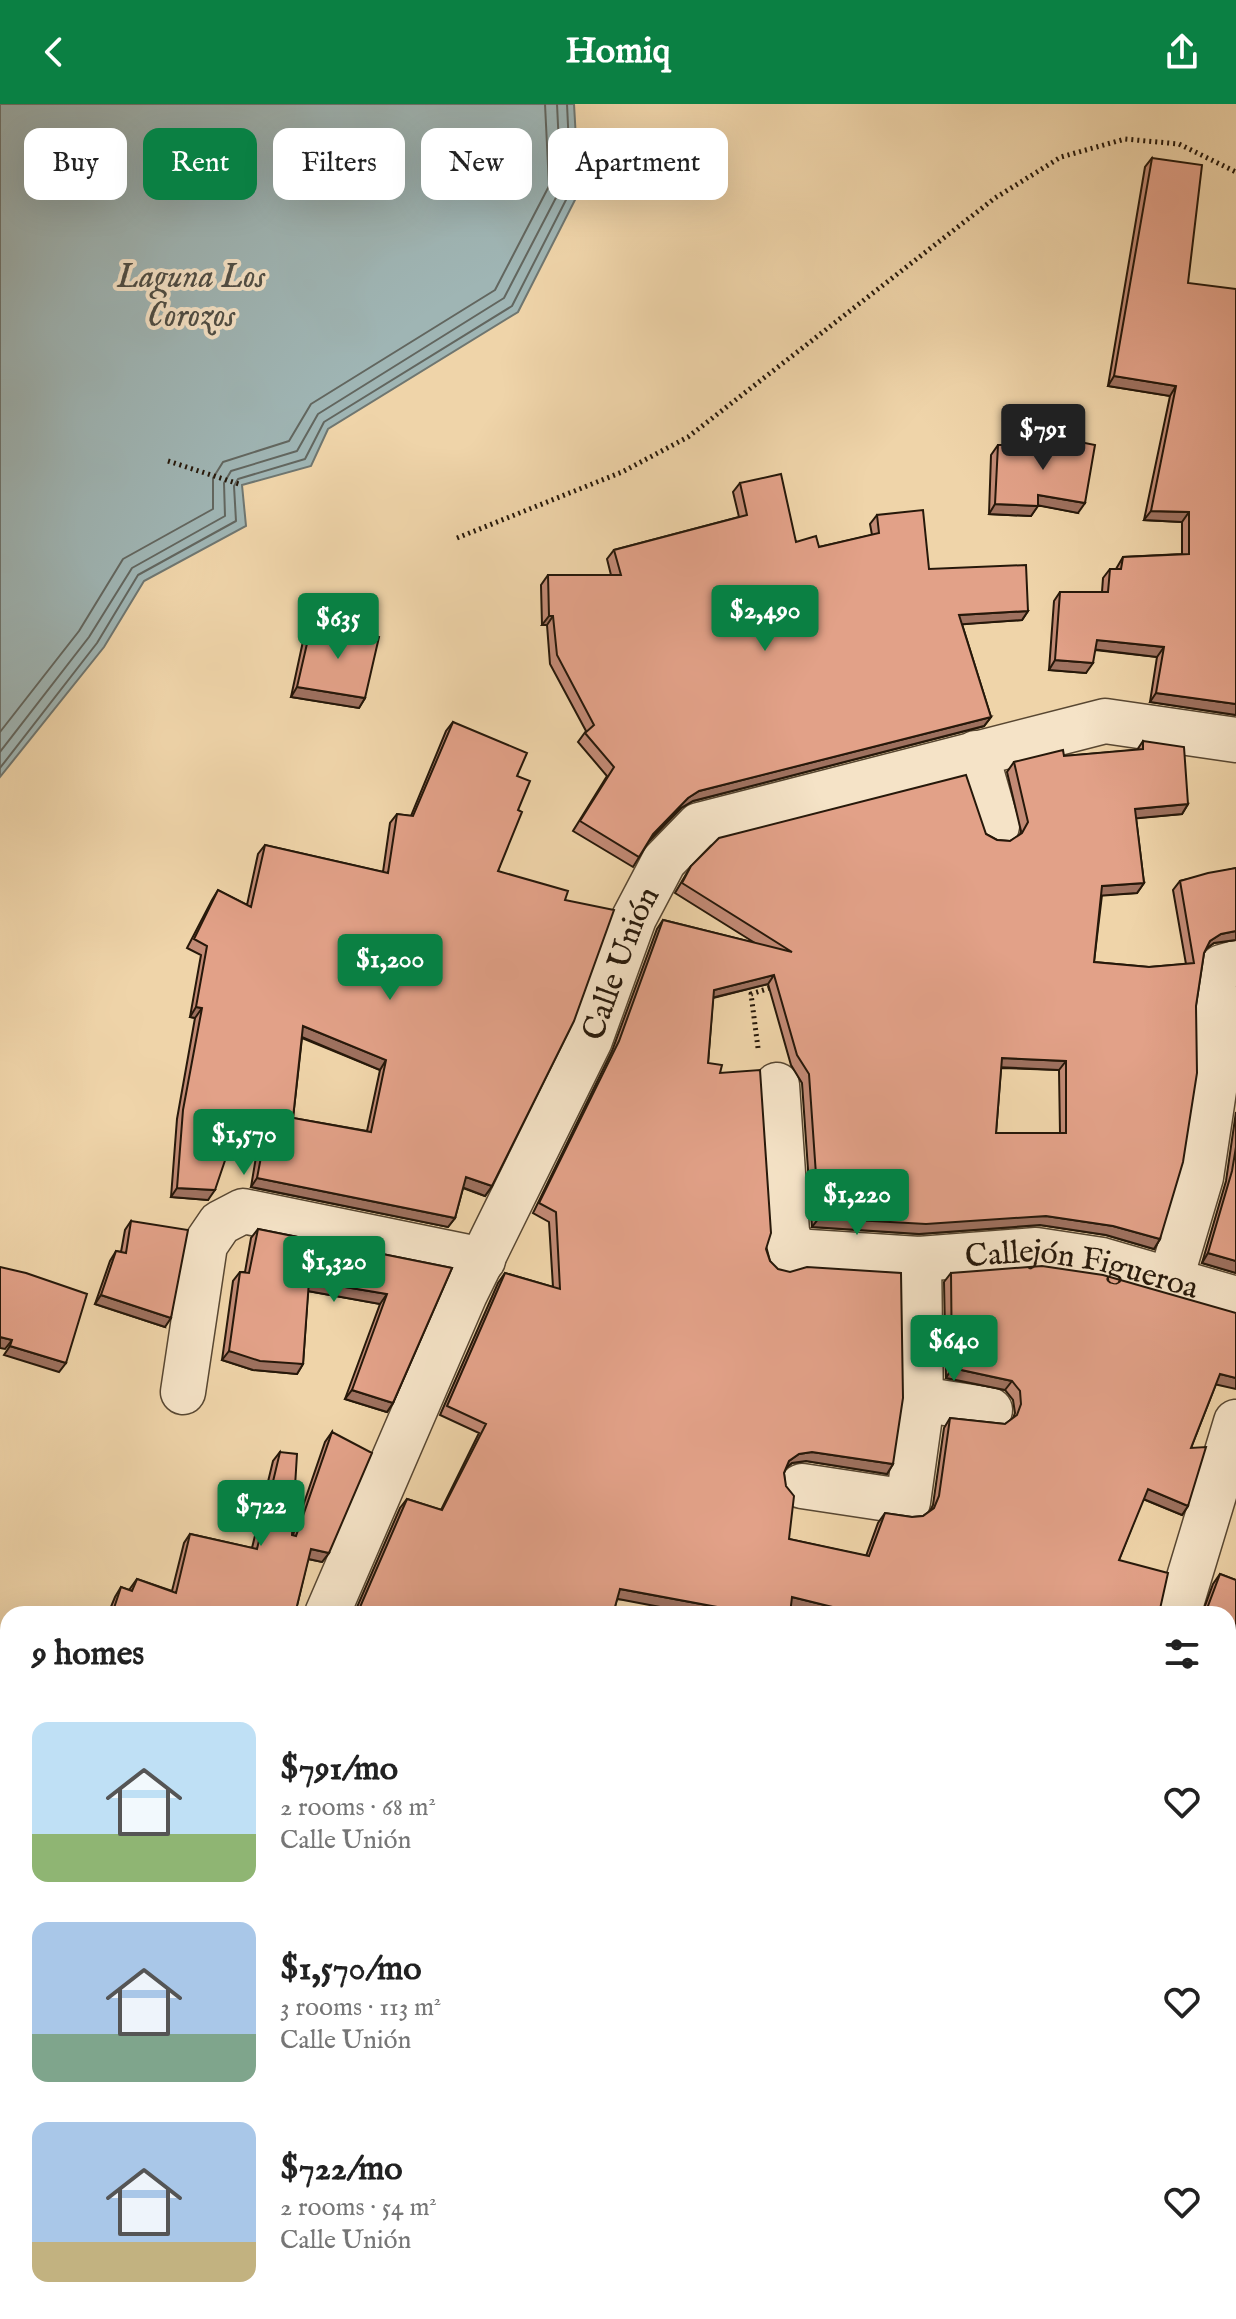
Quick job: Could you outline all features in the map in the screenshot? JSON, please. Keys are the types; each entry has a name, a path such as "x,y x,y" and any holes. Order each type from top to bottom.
{"street":[{"name":"Calle Unión","path":"331,1606 483,1260 590,1040 634,918 664,861 699,825 1105,721 1236,740"},
{"path":"976,753 997,826"},
{"path":"1171,1278 1201,1177 1215,1084 1214,1015 1229,965"},
{"name":"Callejón Figueroa","path":"777,1085 789,1254 919,1259 1036,1250 1102,1260 1236,1299"},
{"path":"183,1392 205,1245 220,1223 243,1211 483,1260"},
{"path":"802,1486 908,1502 920,1399 919,1259"},
{"path":"920,1399 990,1410"},
{"path":"1180,1606 1236,1422"}],"path":[{"path":"457,538 622,472 688,437 995,198 1061,157 1125,139 1138,140 1179,144 1236,172"},
{"path":"168,461 242,485"},
{"path":"777,1085 755,1042 751,994 784,982"}],"water":[{"name":"Laguna Los Corozos","path":"0,104 574,104 575,128 548,128 548,200 575,200 518,312 328,429 311,466 242,485 246,526 144,581 104,647 0,777"}],"building":[{"path":"1152,158 1202,165 1188,283 1236,289 1236,704 1156,693 1164,647 1097,640 1093,663 1055,660 1060,592 1108,592 1110,569 1121,569 1123,557 1189,554 1189,512 1151,511 1176,386 1114,376"},
{"path":"1055,437 1095,445 1085,503 1038,495 1038,506 995,504 998,445 1053,445"},
{"path":"781,474 796,542 816,536 819,547 879,533 877,515 923,510 929,569 1026,565 1028,611 959,615 991,717 699,791 653,834 639,857 580,821 614,767 585,733 594,725 557,655 553,616 549,616 548,575 621,575 614,550 747,515 740,483"},
{"path":"312,622 379,637 365,698 297,687"},
{"path":"453,722 527,753 517,776 530,781 518,810 522,812 498,871 568,891 565,900 614,910 574,1021 492,1186 466,1177 455,1218 257,1178 265,1136 236,1128 215,1190 177,1188 183,1110 202,1008 196,1007 207,946 194,939 218,890 251,907 265,845 388,873 397,814 413,816","holes":["303,1026 386,1060 371,1132 293,1118"]},
{"path":"1143,741 1184,747 1188,804 1135,809 1144,883 1102,886 1094,962 1149,967 1194,963 1180,881 1236,868 1236,931 1221,934 1210,941 1204,953 1196,1006 1197,1073 1183,1162 1160,1239 1113,1226 1046,1216 926,1224 819,1218 809,1074 797,1055 774,975 714,990 708,1063 722,1065 720,1073 760,1070 771,1233 766,1249 770,1261 778,1269 790,1272 807,1267 901,1273 903,1398 893,1464 812,1452 799,1454 789,1461 784,1473 786,1486 794,1496 789,1539 869,1556 885,1513 923,1516 934,1508 939,1496 950,1418 1005,1424 1017,1415 1021,1404 1020,1391 1012,1381 952,1368 951,1273 1042,1266 1103,1275 1236,1313 1236,1378 1220,1374 1191,1448 1206,1447 1188,1506 1148,1489 1119,1560 1168,1573 1161,1606 829,1606 792,1597 791,1606 712,1606 620,1589 615,1606 360,1606 407,1499 442,1510 486,1424 447,1406 505,1273 560,1289 556,1212 539,1203 619,1041 663,920 792,952 682,883 691,866 719,838 966,775 986,834 997,840 1010,841 1022,833 1028,822 1014,762 1063,750 1064,756 1143,749","holes":["1002,1058 1066,1061 1066,1133 996,1133"]},
{"path":"1236,1147 1236,1261 1208,1253"},
{"path":"131,1221 188,1230 171,1318 101,1295 116,1251 126,1253"},
{"path":"258,1229 452,1268 393,1403 352,1390 387,1294 309,1281 303,1364 260,1361 229,1351 240,1272 249,1273"},
{"path":"0,1267 87,1294 66,1363 10,1346 12,1340 0,1337"},
{"path":"332,1432 372,1453 329,1553 311,1549 297,1606 115,1606 121,1587 132,1591 137,1579 176,1593 190,1534 257,1549 280,1452 297,1454 292,1535 296,1536"},
{"path":"1220,1574 1236,1580 1236,1606 1208,1606"}]}
